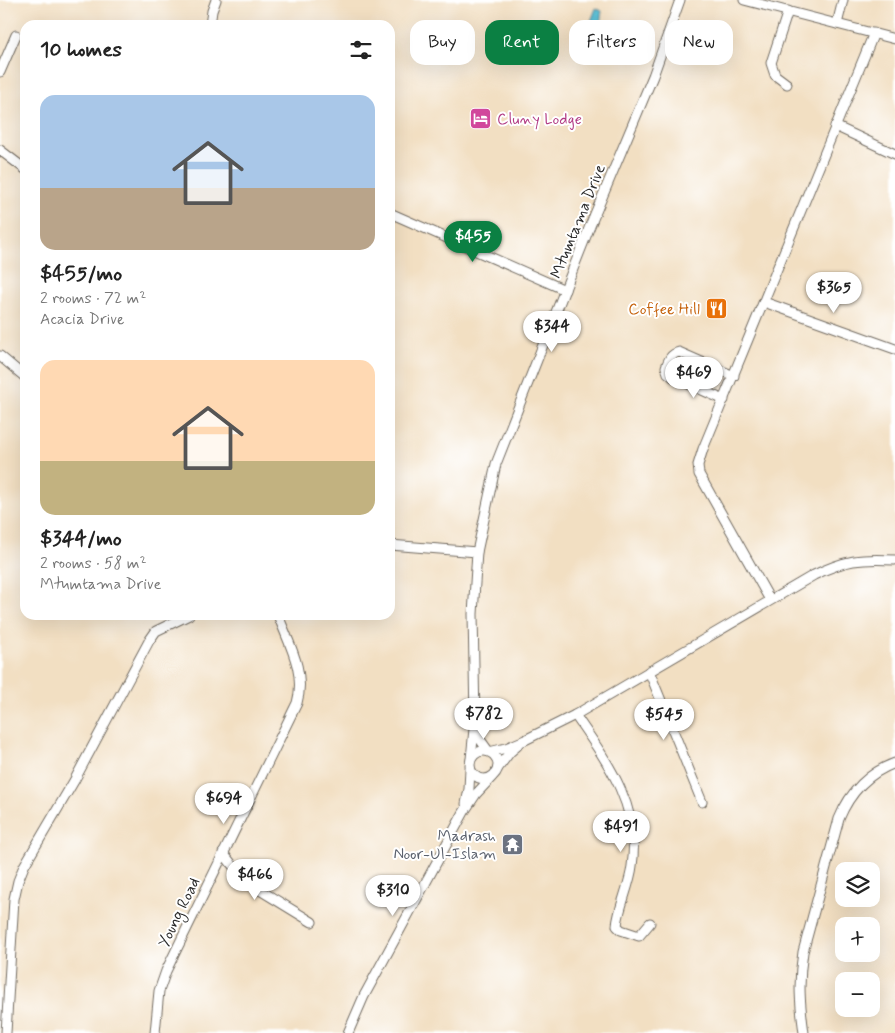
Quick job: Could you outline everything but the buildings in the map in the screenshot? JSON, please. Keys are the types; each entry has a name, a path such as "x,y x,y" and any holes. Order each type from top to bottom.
{"street":[{"path":"211,20 216,0"},
{"name":"Mtumtama Drive","path":"475,719 473,614 477,552 496,464 519,401 653,76 680,0"},
{"path":"744,0 895,39"},
{"path":"837,24 842,0"},
{"path":"787,84 775,75 771,63 788,11"},
{"path":"770,600 699,474 699,458 874,34"},
{"path":"0,72 16,35"},
{"path":"835,126 895,154"},
{"path":"0,150 20,164"},
{"path":"395,216 565,290"},
{"path":"764,302 895,349"},
{"path":"724,400 668,373 666,367 671,356 680,352 734,376"},
{"path":"0,356 20,373"},
{"path":"693,385 704,363"},
{"path":"395,545 477,552"},
{"path":"471,760 477,753 506,748 575,715 814,575 844,562 872,559 895,560"},
{"path":"6,1033 14,899 24,866 74,781 149,640 156,632 179,620"},
{"name":"Young Road","path":"156,1033 159,992 166,971 293,711 299,695 299,672 280,620"},
{"path":"649,671 702,802"},
{"path":"575,715 617,779 625,800 631,826 632,866 617,926 620,930 639,936 650,924"},
{"path":"475,719 479,738 489,752 497,759 498,768"},
{"path":"464,812 469,789 475,719"},
{"path":"348,1033 364,996 464,812 510,752 525,740"},
{"path":"804,1033 799,992 803,952 839,818 847,800 861,784 872,774 895,763"},
{"path":"470,769 477,778 487,779 492,777"},
{"path":"223,853 245,881 312,922"}],"water":[{"path":"596,8 602,11 601,20 591,20"}],"place":[{"name":"Cluny Lodge","path":"481,118"},
{"name":"Coffee Hill","path":"716,308"},
{"name":"Madrash Noor-Ul-Islam","path":"512,844"}]}
